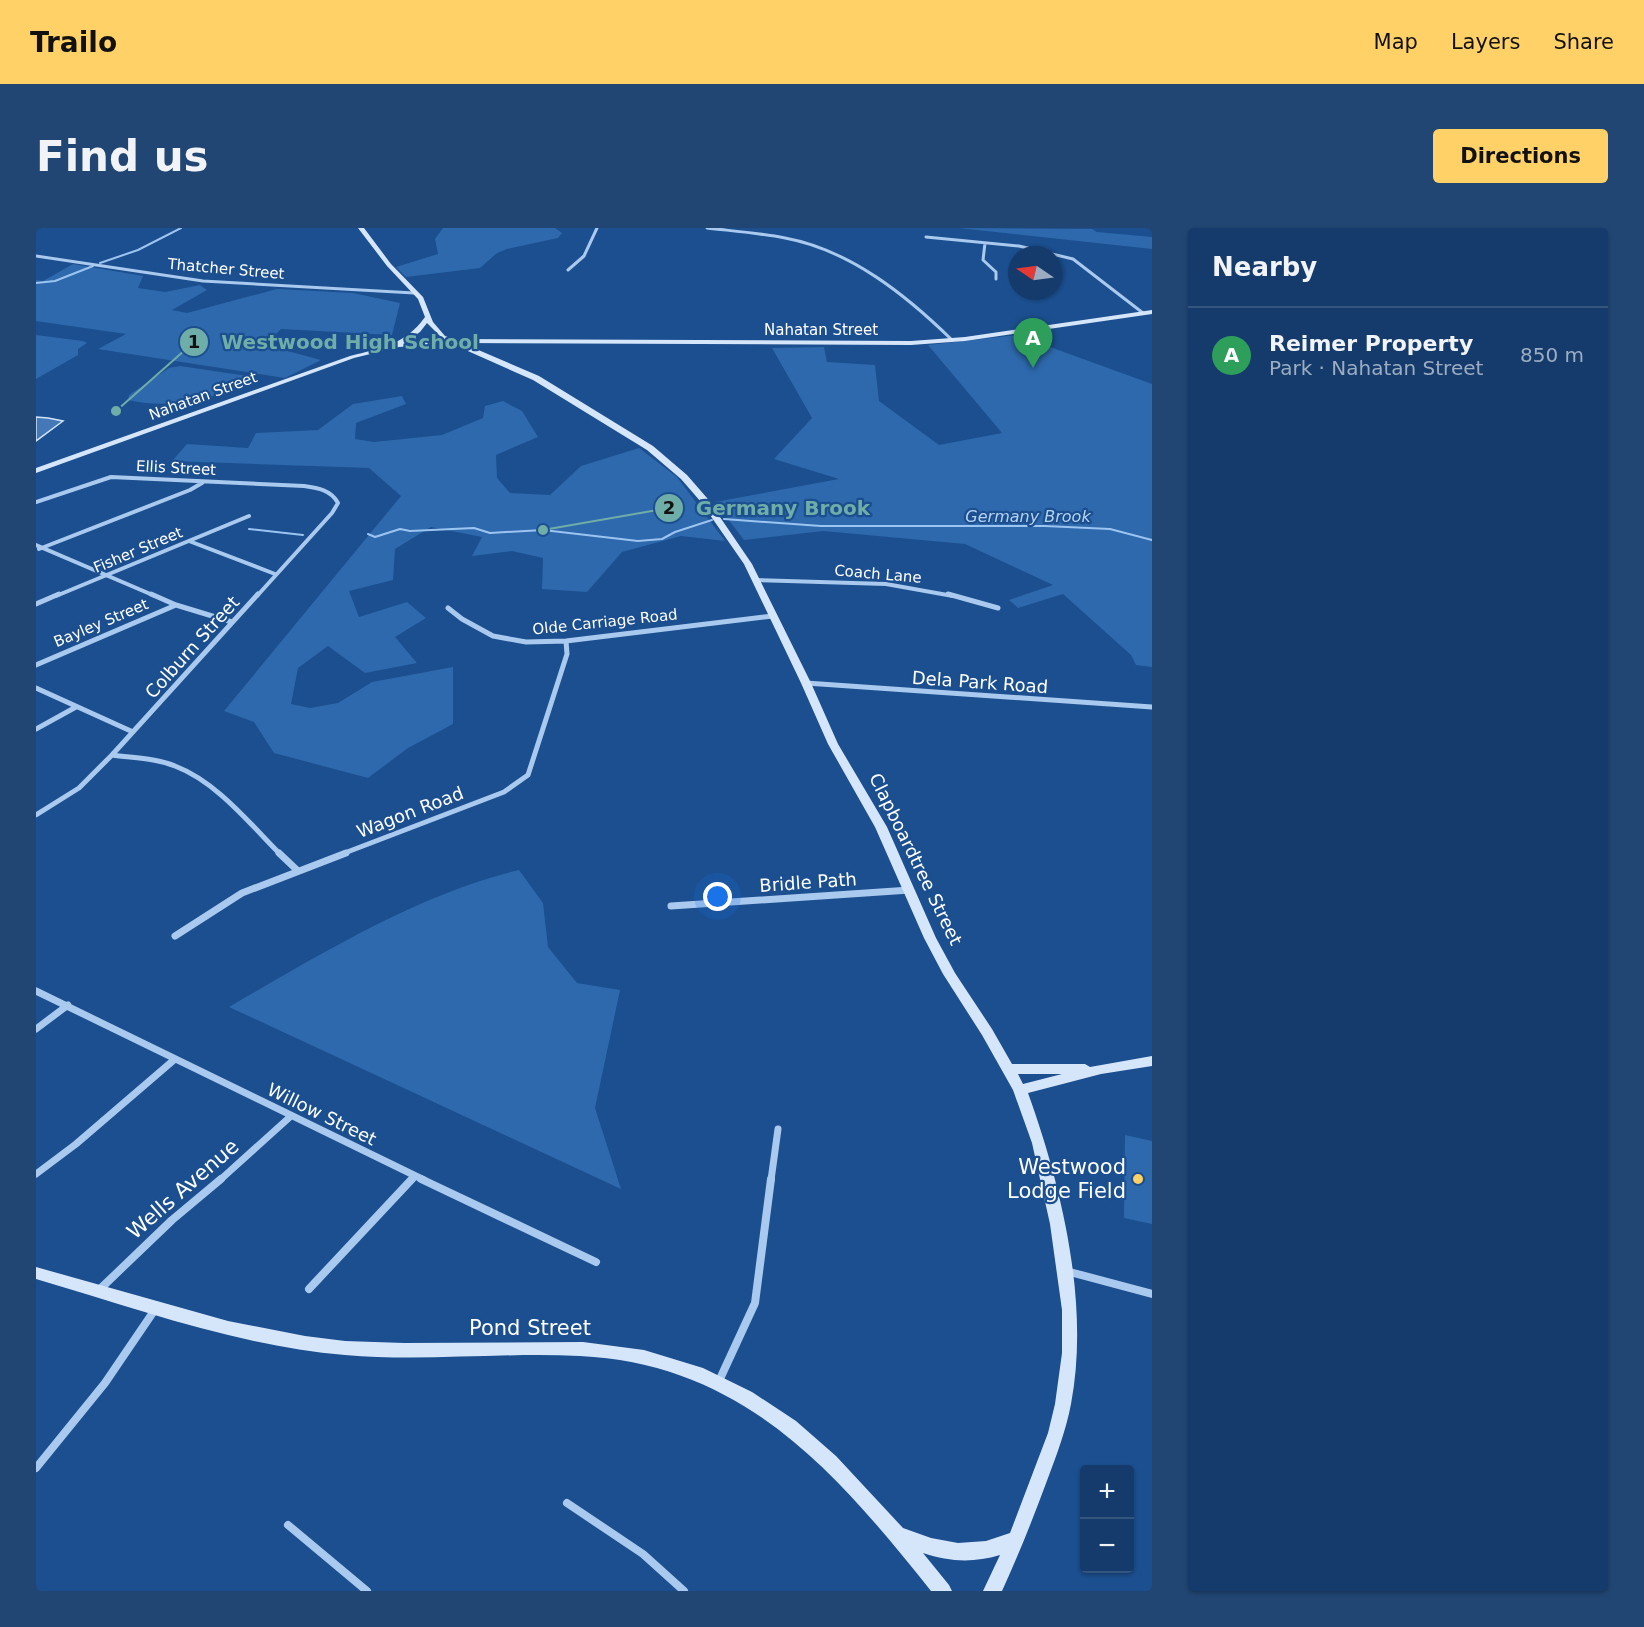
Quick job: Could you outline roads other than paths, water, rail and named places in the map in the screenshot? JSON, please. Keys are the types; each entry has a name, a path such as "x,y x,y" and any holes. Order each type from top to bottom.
{"street":[{"name":"Clapboardtree Street","path":"361,228 389,265 425,306 435,329 453,342 536,378 650,448 684,477 704,500 732,538 754,580 806,683 832,744 862,791 911,890 930,938 949,974 1020,1090 1039,1143 1065,1271 1070,1310 1070,1353 1064,1404 1047,1460 1002,1582 992,1591"},
{"path":"568,270 586,256 597,228"},
{"path":"707,228 787,238 834,254 881,280 915,304 952,340"},
{"path":"926,237 1042,250 1073,259 1143,313"},
{"path":"985,243 981,255 982,261 996,272 996,279"},
{"name":"Thatcher Street","path":"36,256 203,281 414,293"},
{"name":"Nahatan Street","path":"36,471 352,357 387,347 424,342 881,344 952,340 1152,312"},
{"path":"387,347 403,341 418,331 428,317"},
{"path":"475,351 477,346 487,342"},
{"name":"Ellis Street","path":"36,502 111,477 318,488"},
{"path":"38,548 190,490 202,482"},
{"name":"Colburn Street","path":"36,815 79,788 112,755 337,507 335,496 318,488"},
{"name":"Fisher Street","path":"36,604 249,516"},
{"path":"189,541 275,574"},
{"path":"38,548 215,619 232,622"},
{"name":"Coach Lane","path":"754,580 886,584 939,592 998,608"},
{"name":"Bayley Street","path":"36,665 176,604"},
{"name":"Olde Carriage Road","path":"448,608 462,619 502,639 526,642 566,641 772,616"},
{"name":"Wagon Road","path":"175,936 242,892 504,792 519,784 528,775 537,752 567,654 566,641"},
{"name":"Dela Park Road","path":"806,683 1152,707"},
{"path":"36,688 133,732"},
{"path":"36,729 75,706"},
{"path":"112,755 176,766 190,773 219,794 298,871"},
{"name":"Bridle Path","path":"671,906 911,890"},
{"name":"Willow Street","path":"36,991 596,1262"},
{"path":"36,1029 68,1005"},
{"path":"36,1174 76,1144 175,1059"},
{"path":"1020,1090 1101,1069 1152,1061"},
{"path":"1009,1069 1101,1069"},
{"name":"Wells Avenue","path":"99,1290 172,1220 244,1160 291,1116"},
{"path":"719,1381 756,1298 778,1129"},
{"path":"309,1289 415,1176"},
{"path":"1065,1271 1152,1294"},
{"name":"Pond Street","path":"36,1273 238,1331 325,1346 397,1351 596,1350 660,1360 719,1381 760,1405 791,1427 822,1455 897,1534 943,1591"},
{"path":"36,1468 105,1383 157,1307"},
{"path":"567,1503 637,1549 672,1577 684,1591"},
{"path":"288,1525 367,1591"},
{"path":"897,1534 929,1547 966,1552 993,1550 1017,1539"}],"waterway":[{"path":"100,263 138,250 181,228"},
{"path":"36,283 55,281 93,266"},
{"name":"Germany Brook","path":"724,519 821,526 1045,526 1110,529 1152,540"},
{"name":"Germany Brook","path":"368,534 375,537 400,529 410,531 474,528 490,533 543,530 638,541 662,539 675,532 712,520"},
{"name":"Germany Brook","path":"249,529 303,535"}],"place":[{"name":"Reimer Property","path":"1033,368"},
{"name":"Westwood High School","path":"116,411"},
{"name":"Germany Brook","path":"543,530"},
{"name":"Westwood Lodge Field","path":"1138,1179"}]}
